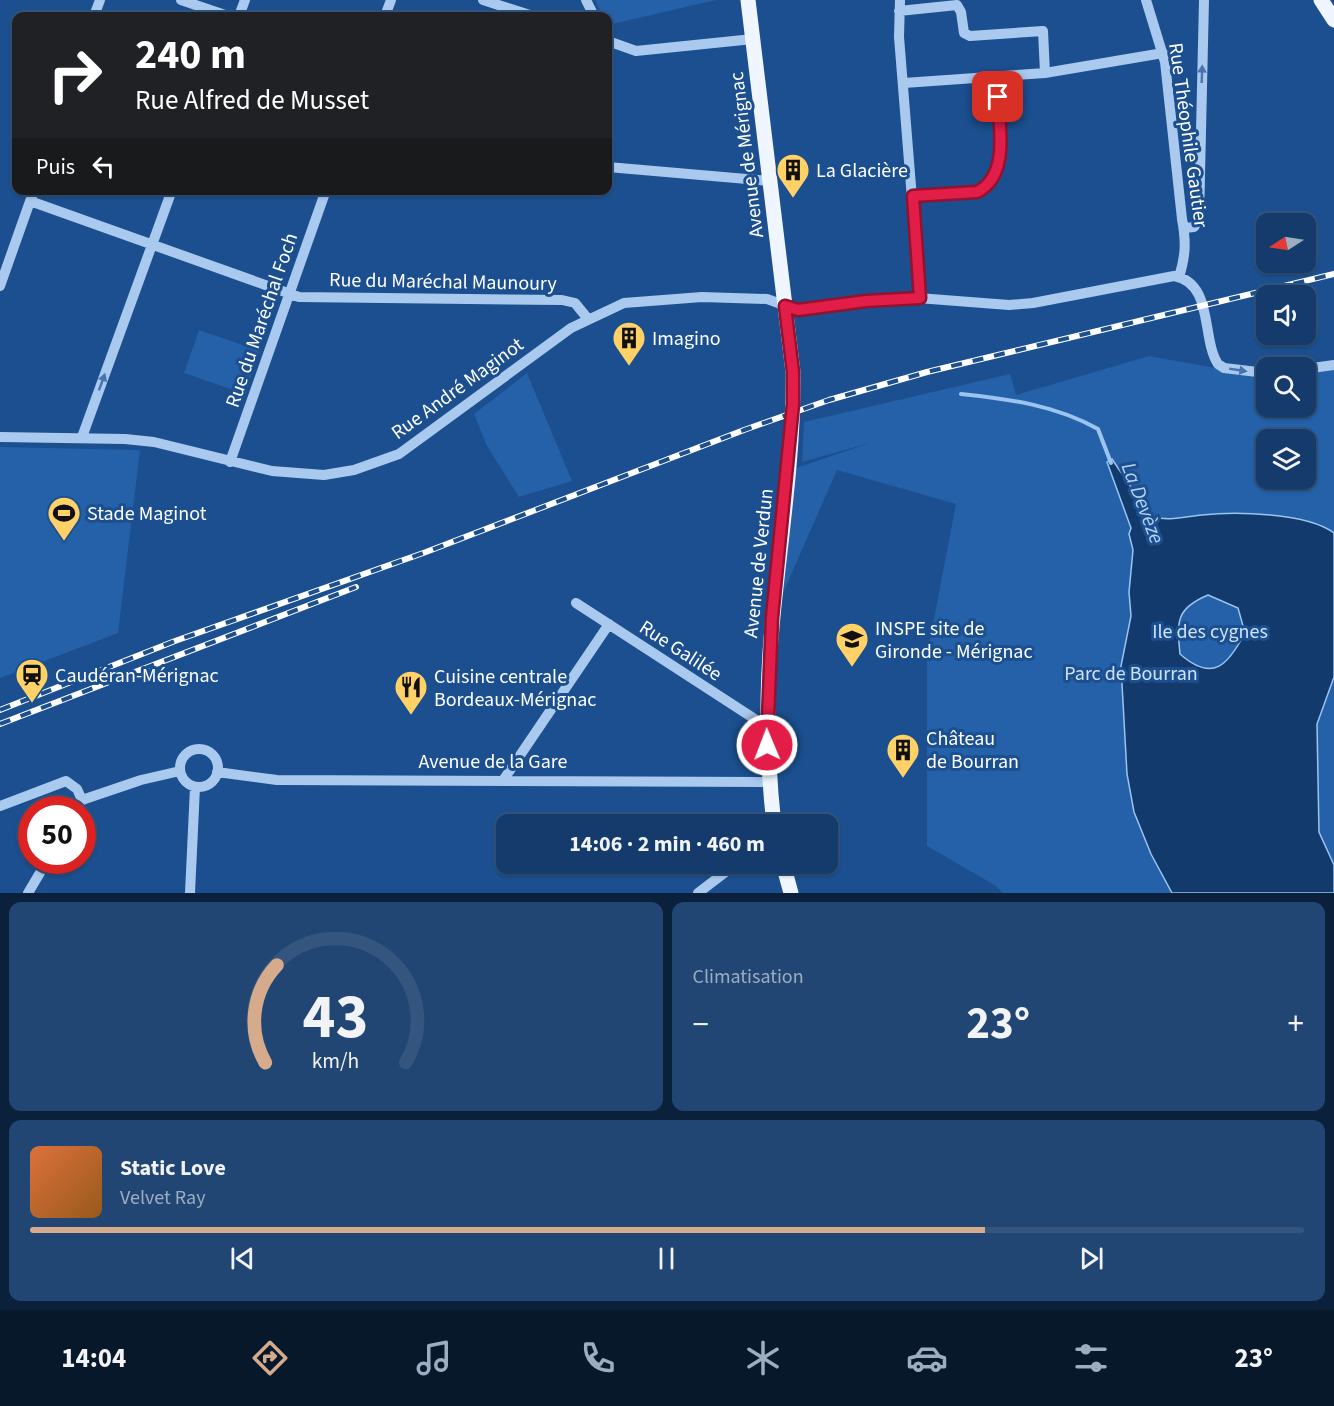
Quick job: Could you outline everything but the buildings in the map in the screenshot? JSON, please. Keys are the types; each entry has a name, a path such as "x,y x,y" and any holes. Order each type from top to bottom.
{"main road":[{"name":"Avenue de Mérignac","path":"748,0 785,306"},
{"path":"1321,0 1334,20"},
{"name":"Avenue de Verdun","path":"773,814 767,727 772,617 792,425 793,372 785,306"},
{"path":"786,874 791,893"}],"street":[{"path":"181,0 216,12"},
{"path":"483,0 520,12"},
{"name":"Rue Théophile Gautier","path":"1146,0 1163,53 1182,219 1185,228 1184,261 1179,277"},
{"path":"1185,228 1194,226 1199,219 1204,0"},
{"path":"920,298 900,5 957,5 961,12 964,33 970,36 1043,31 1045,74"},
{"path":"612,42 636,51 753,39"},
{"path":"904,83 1045,74 1163,53"},
{"path":"913,196 977,192 984,188 1001,155 996,78"},
{"path":"612,167 771,181"},
{"path":"82,437 170,195"},
{"name":"Rue du Maréchal Foch","path":"230,462 324,195"},
{"path":"0,286 32,196"},
{"name":"Rue du Maréchal Maunoury","path":"32,196 151,244 299,297 562,300 575,303 588,319"},
{"path":"1179,277 1192,285 1201,300 1214,358 1224,368 1256,372"},
{"name":"Rue André Maginot","path":"0,437 82,437 154,442 230,462 303,475 324,475 354,470 399,454 537,351 588,319 624,303 702,297 767,299 798,310 878,299 920,298 1009,305 1033,303 1179,277"},
{"path":"1316,367 1334,365"},
{"name":"Rue Galilée","path":"576,603 767,727"},
{"path":"504,779 609,624"},
{"path":"202,750 213,755 217,772 209,784 195,787 184,780 180,771 186,755 202,750"},
{"path":"96,798 141,780 180,771"},
{"name":"Avenue de la Gare","path":"217,772 277,780 504,779 769,782"},
{"path":"26,796 66,781 72,783 77,789 78,796"},
{"path":"190,893 195,787"},
{"path":"0,806 18,799"},
{"path":"28,893 39,874"},
{"path":"698,893 723,874"}],"green space":[{"path":"595,0 716,0 612,24 612,12 601,12"},
{"path":"199,330 260,351 245,394 184,373"},
{"name":"Parc de Bourran","path":"1149,356 1256,375 1256,417 1316,417 1316,371 1334,369 1334,893 1003,893 996,886 927,846 927,655 956,504 837,470 783,593 793,469 870,443 802,462 804,422 1010,374 1016,395"},
{"path":"527,373 572,481 519,497 487,446 474,414"},
{"name":"Stade Maginot","path":"0,447 140,450 118,633 0,678"}],"shaded area":[{"path":"1112,459 1151,517 1171,519 1233,513 1271,515 1307,521 1334,533 1334,677 1317,724 1319,832 1334,865 1334,893 1172,893 1151,854 1134,812 1127,774 1121,666 1131,616 1129,592 1133,550 1129,534 1131,528 1107,462","holes":["1208,595 1238,608 1245,633 1226,661 1211,669 1192,663 1180,654 1178,633 1180,618 1189,606"]}],"waterway":[{"name":"La Devèze","path":"961,394 1031,404 1082,421 1098,429 1111,463"}],"railway":[{"path":"0,710 175,641 426,552 744,430 829,400 927,372 1334,274"},
{"path":"0,724 356,587"}],"place":[{"name":"La Glacière","path":"793,199"},
{"name":"Imagino","path":"629,367"},
{"name":"Stade Maginot","path":"64,542"},
{"name":"INSPE site de Gironde - Mérignac","path":"852,668"},
{"name":"Caudéran-Mérignac","path":"32,704"},
{"name":"Cuisine centrale Bordeaux-Mérignac","path":"411,716"},
{"name":"Château de Bourran","path":"903,779"}],"route":[{"path":"767,745 772,617 789,469 793,404 793,372 785,306 798,310 905,297 920,298 913,196 977,192 984,188 998,165 1001,155 998,97"}],"park label":[{"name":"Ile des cygnes","path":"1210,631"}]}
